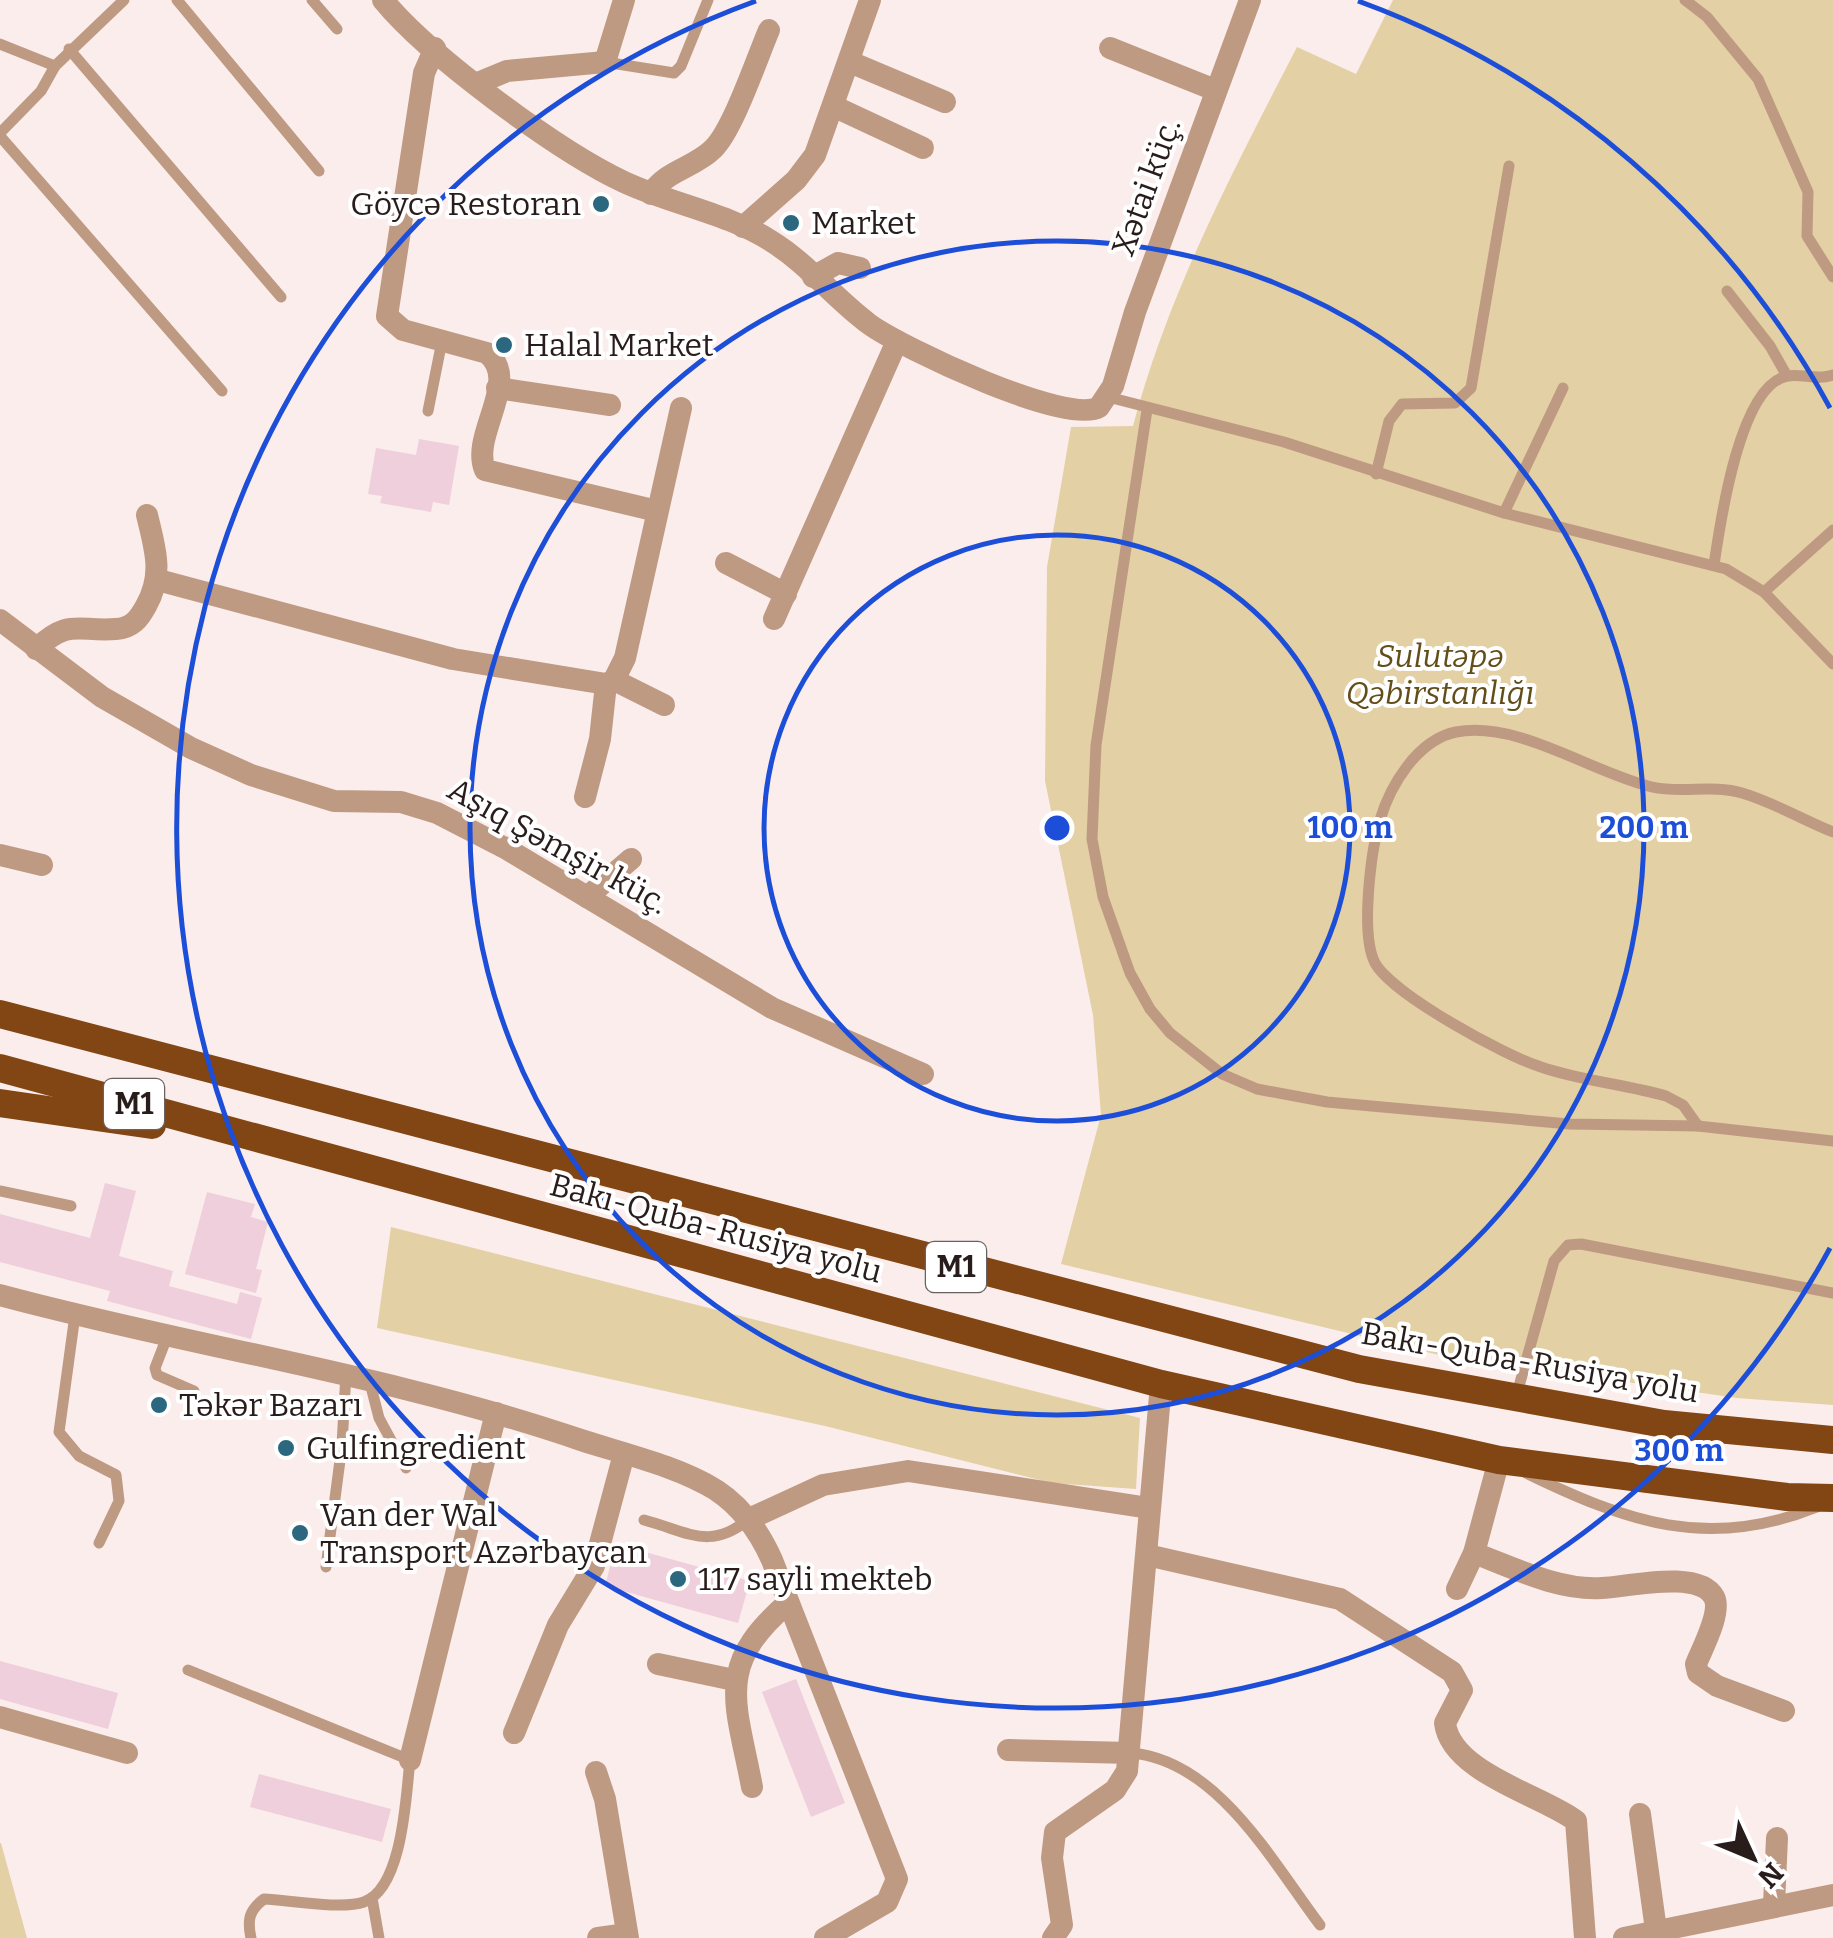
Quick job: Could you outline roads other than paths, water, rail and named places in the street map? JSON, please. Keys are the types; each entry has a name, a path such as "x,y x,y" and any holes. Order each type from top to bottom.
{"highway":[{"path":"0,997 89,1039"},
{"name":"Bakı-Quba-Rusiya yolu","path":"0,1014 1177,1325 1515,1401 1664,1424 1833,1440"},
{"name":"Bakı-Quba-Rusiya yolu","path":"0,1068 1161,1384 1499,1460 1833,1499"},
{"path":"0,1103 268,1140"}],"street":[{"path":"384,0 478,83 576,156 652,194 743,227 772,242 844,304 897,341 1062,410 1092,411 1108,398"},
{"path":"478,83 506,71 604,62 624,0"},
{"path":"743,227 805,171 850,62 870,0"},
{"name":"Xətai küç.","path":"1108,398 1250,0"},
{"path":"652,194 666,176 691,166 719,143 769,30"},
{"path":"435,48 424,73 387,316 403,330 496,360 500,374 481,463 484,470 657,510"},
{"path":"1110,48 1215,90"},
{"path":"850,62 945,102"},
{"path":"833,106 923,148"},
{"path":"813,276 838,263 860,268"},
{"path":"774,619 897,341"},
{"path":"496,388 610,405"},
{"path":"585,797 610,682 625,658 680,408"},
{"path":"36,649 69,626 131,626 158,580 147,515"},
{"path":"726,563 786,594"},
{"path":"158,580 454,659 610,682 664,704"},
{"name":"Aşıq Şəmşir küç.","path":"0,620 102,697 224,764 334,801 417,805 507,849 772,1008 923,1074"},
{"path":"0,856 42,865"},
{"path":"587,897 632,859"},
{"path":"0,1296 167,1337 357,1376 496,1413 701,1482 749,1518 762,1537 897,1880 887,1902 825,1938"},
{"path":"1053,1938 1062,1925 1052,1858 1055,1832 1115,1790 1127,1771 1161,1384"},
{"path":"410,1760 496,1413"},
{"path":"514,1733 558,1625 594,1566 624,1454"},
{"path":"1457,1590 1474,1553 1499,1460"},
{"path":"749,1518 823,1485 908,1471 1149,1508"},
{"path":"1474,1553 1570,1585 1600,1589 1650,1580 1705,1588 1714,1595 1717,1606 1696,1664 1698,1673 1717,1686 1784,1711"},
{"path":"1147,1555 1340,1599 1452,1672 1462,1690 1445,1723 1451,1742 1502,1784 1576,1821 1585,1938"},
{"path":"752,1787 734,1680 748,1641 788,1603"},
{"path":"658,1664 734,1680"},
{"path":"0,1718 126,1753"},
{"path":"1008,1750 1130,1753"},
{"path":"596,1772 605,1799 627,1936 598,1938"},
{"path":"1640,1814 1656,1930"},
{"path":"1774,1904 1777,1838"},
{"path":"1624,1938 1774,1904 1833,1895"}],"lane":[{"path":"124,0 69,49 54,66 41,91 0,134 222,391"},
{"path":"177,0 319,171"},
{"path":"312,0 337,29"},
{"path":"604,62 674,73 681,66 708,0"},
{"path":"1685,0 1707,18 1758,78 1808,192 1807,236 1833,276"},
{"path":"0,44 54,66"},
{"path":"69,49 281,297"},
{"path":"1376,474 1389,421 1402,404 1455,403 1472,388 1509,166"},
{"path":"1727,291 1770,346 1787,376"},
{"path":"428,411 442,341"},
{"path":"1714,565 1732,468 1754,409 1769,387 1787,376 1833,375"},
{"path":"1504,513 1563,388"},
{"path":"1108,398 1284,442 1504,513 1714,565 1764,592 1833,664"},
{"path":"1147,410 1096,745 1092,839 1103,897 1130,973 1170,1033 1210,1066 1257,1089 1328,1102 1530,1121 1698,1126 1833,1141"},
{"path":"1764,592 1833,530"},
{"path":"1698,1126 1683,1106 1666,1096 1522,1060 1416,1000 1380,970 1370,949 1370,904 1374,841 1384,806 1397,780 1422,752 1449,734 1483,730 1652,787 1742,793 1833,832"},
{"path":"0,1191 71,1206"},
{"path":"1515,1401 1554,1261 1568,1245 1833,1293"},
{"path":"75,1315 59,1432 78,1456 116,1475 120,1501 99,1543"},
{"path":"167,1337 157,1375 194,1391"},
{"path":"357,1376 406,1468"},
{"path":"326,1567 342,1445 357,1376"},
{"path":"1499,1460 1630,1520 1731,1530 1771,1526 1833,1499"},
{"path":"644,1520 715,1539 727,1536 749,1518"},
{"path":"188,1670 410,1760 403,1832 386,1879 372,1898 352,1904 264,1899 252,1907 247,1923 250,1938"},
{"path":"1130,1753 1172,1764 1225,1805 1250,1831 1320,1925"},
{"path":"372,1898 379,1938"}],"place":[{"name":"Göycə Restoran","path":"601,204"},
{"name":"Market","path":"791,223"},
{"name":"Halal Market","path":"504,345"},
{"name":"Təkər Bazarı","path":"159,1405"},
{"name":"Gulfingredient","path":"286,1448"},
{"name":"Van der Wal Transport Azərbaycan","path":"300,1533"},
{"name":"117 sayli mekteb","path":"678,1579"}],"park label":[{"name":"Sulutəpə Qəbirstanlığı","path":"1440,674"}]}
